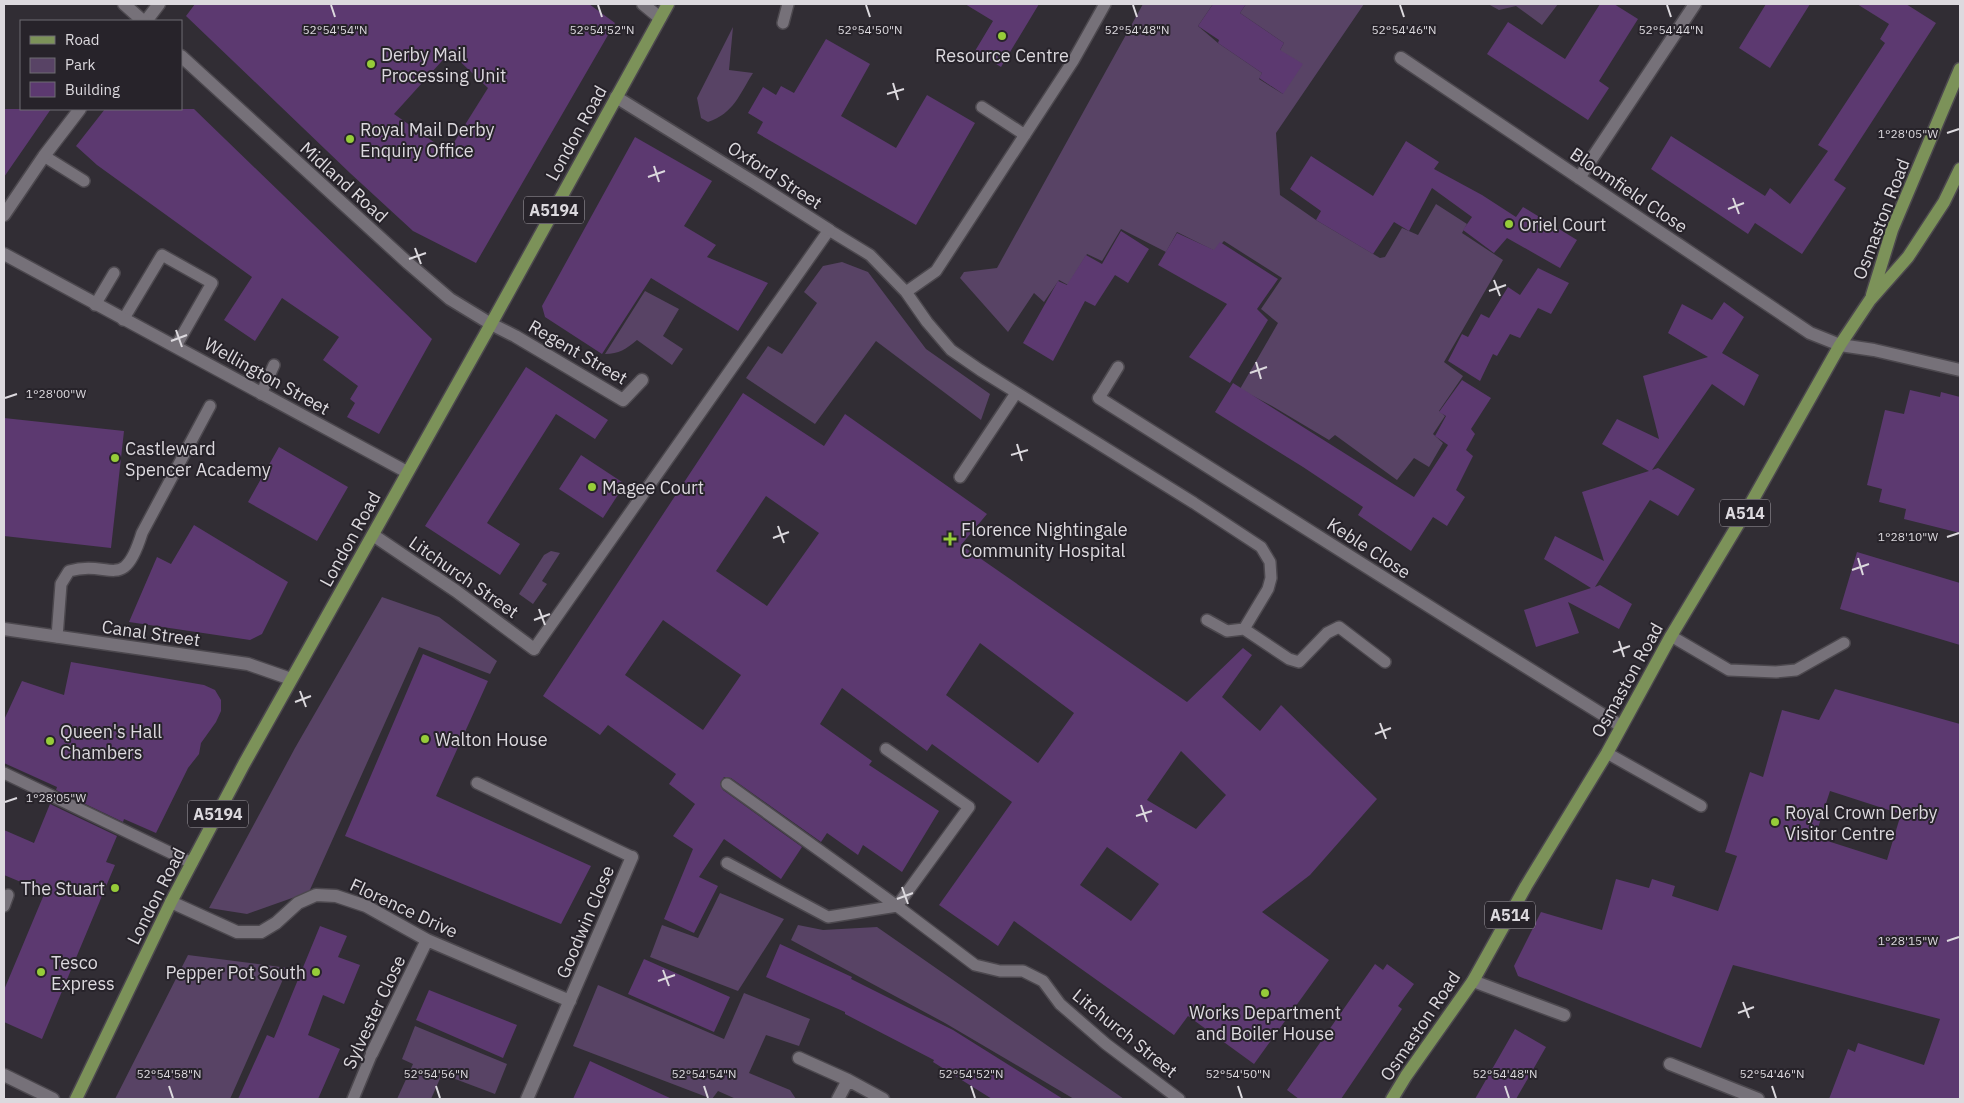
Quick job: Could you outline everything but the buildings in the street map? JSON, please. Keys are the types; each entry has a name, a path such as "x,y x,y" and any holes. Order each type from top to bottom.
{"main road":[{"name":"London Road","path":"76,1099 171,902 291,679 491,324 668,4"},
{"name":"Osmaston Road","path":"1870,300 1892,230 1960,69"},
{"name":"Osmaston Road","path":"1392,1099 1473,981 1526,886 1607,753 1671,636 1751,503 1840,345 1870,300 1908,257 1944,202 1956,188 1960,169"}],"street":[{"path":"124,4 144,20"},
{"path":"146,20 159,4"},
{"path":"642,4 660,18"},
{"path":"1579,178 1695,4"},
{"name":"Midland Road","path":"182,57 408,263 450,299 491,324"},
{"name":"Bloomfield Close","path":"1401,58 1810,333 1840,345 1874,350 1960,370"},
{"name":"Oxford Street","path":"616,97 829,230"},
{"path":"4,215 44,156 79,110"},
{"name":"Wellington Street","path":"4,254 95,305 176,346 261,394 408,472"},
{"name":"Regent Street","path":"491,324 624,400 642,380"},
{"name":"Keble Close","path":"1099,398 1621,726"},
{"name":"Litchurch Street","path":"373,535 456,591 534,649"},
{"name":"Canal Street","path":"4,629 248,664 291,679"},
{"name":"Goodwin Close","path":"527,1099 632,857"},
{"name":"Florence Drive","path":"171,902 237,932 261,932 298,903 316,895 336,896 366,906 427,940 570,1001"},
{"name":"Sylvester Close","path":"372,1053 427,940"},
{"path":"1473,981 1564,1016"},
{"path":"799,1058 848,1080 883,1099"},
{"path":"1670,1064 1758,1099"},
{"path":"4,1076 53,1099"},
{"path":"838,1099 848,1080"}],"lane":[{"path":"783,24 788,4"},
{"path":"906,292 936,271 1073,61 1105,4"},
{"path":"982,107 1025,135"},
{"path":"44,156 84,181"},
{"path":"534,649 829,230"},
{"name":"Oxford Street","path":"829,230 870,255 906,292 927,322 951,350 1016,393 1194,503 1261,548 1270,562 1271,578 1268,588 1244,629"},
{"path":"123,320 162,254 212,283 176,346"},
{"path":"95,305 114,273"},
{"path":"261,394 274,365"},
{"path":"1099,398 1118,367"},
{"path":"960,477 1016,393"},
{"path":"57,637 61,584 69,571 80,568 118,571 128,565 138,548 142,533 210,406"},
{"path":"1207,620 1227,631 1244,629 1289,658 1300,662 1327,633 1339,627 1385,662"},
{"path":"1671,636 1729,670 1776,672 1796,670 1844,643"},
{"path":"727,863 828,917 897,906 970,807 886,748"},
{"path":"1607,753 1700,806"},
{"path":"4,773 192,863"},
{"path":"477,783 632,857"},
{"name":"Litchurch Street","path":"727,784 897,906 975,965 1000,971 1023,971 1043,981 1060,1004 1093,1033 1179,1099"},
{"path":"4,906 8,895"},
{"name":"Sylvester Close","path":"353,1099 372,1053"}],"green space":[{"path":"1143,4 1213,4 1198,26 1218,43 1262,73 1259,79 1283,94 1280,50 1284,43 1240,13 1246,4 1364,4 1276,133 1280,195 1316,220 1380,258 1385,257 1402,228 1418,235 1436,204 1467,224 1462,233 1503,260 1444,362 1463,376 1439,411 1445,416 1433,434 1443,443 1429,467 1414,458 1397,480 1335,435 1329,440 1240,389 1278,323 1261,309 1282,278 1224,241 1215,251 1177,232 1166,252 1121,229 1102,261 1087,254 1068,285 1059,280 1044,302 1034,293 1008,332 960,278 964,272 997,268"},
{"path":"1488,4 1558,4 1542,25 1516,6 1499,10"},
{"path":"733,27 729,70 753,73 730,108 724,114 708,122 701,118 697,98"},
{"path":"842,262 868,272 926,349 990,394 981,420 876,341 815,424 746,378 768,346 782,354 817,303 804,292 823,266"},
{"path":"645,291 679,309 663,336 683,349 672,365 637,340 622,350 605,354"},
{"path":"551,551 560,553 542,581 547,584 533,604 519,594 544,555"},
{"path":"382,597 439,617 497,661 490,674 419,647 309,892 247,914 209,908 295,748"},
{"path":"720,893 784,919 738,991 650,957 662,925 698,938"},
{"path":"798,925 823,930 877,927 1124,1099 1074,1099 945,1023 791,940"},
{"path":"188,955 288,968 230,1099 115,1099"},
{"path":"598,985 724,1039 744,993 810,1019 799,1046 766,1035 749,1073 790,1090 796,1099 736,1099 718,1091 712,1099 573,1046"},
{"path":"415,1026 507,1064 495,1094 442,1074 431,1099 397,1099 413,1064 402,1059"}],"place":[{"name":"Resource Centre","path":"1002,36"},
{"name":"Derby Mail Processing Unit","path":"371,64"},
{"name":"Royal Mail Derby Enquiry Office","path":"350,139"},
{"name":"Oriel Court","path":"1509,224"},
{"name":"Castleward Spencer Academy","path":"115,458"},
{"name":"Magee Court","path":"592,487"},
{"name":"Florence Nightingale Community Hospital","path":"950,539"},
{"name":"Walton House","path":"425,739"},
{"name":"Queen's Hall Chambers","path":"50,741"},
{"name":"Royal Crown Derby Visitor Centre","path":"1775,822"},
{"name":"The Stuart","path":"115,888"},
{"name":"Tesco Express","path":"41,972"},
{"name":"Pepper Pot South","path":"316,972"},
{"name":"Works Department and Boiler House","path":"1265,993"}]}
